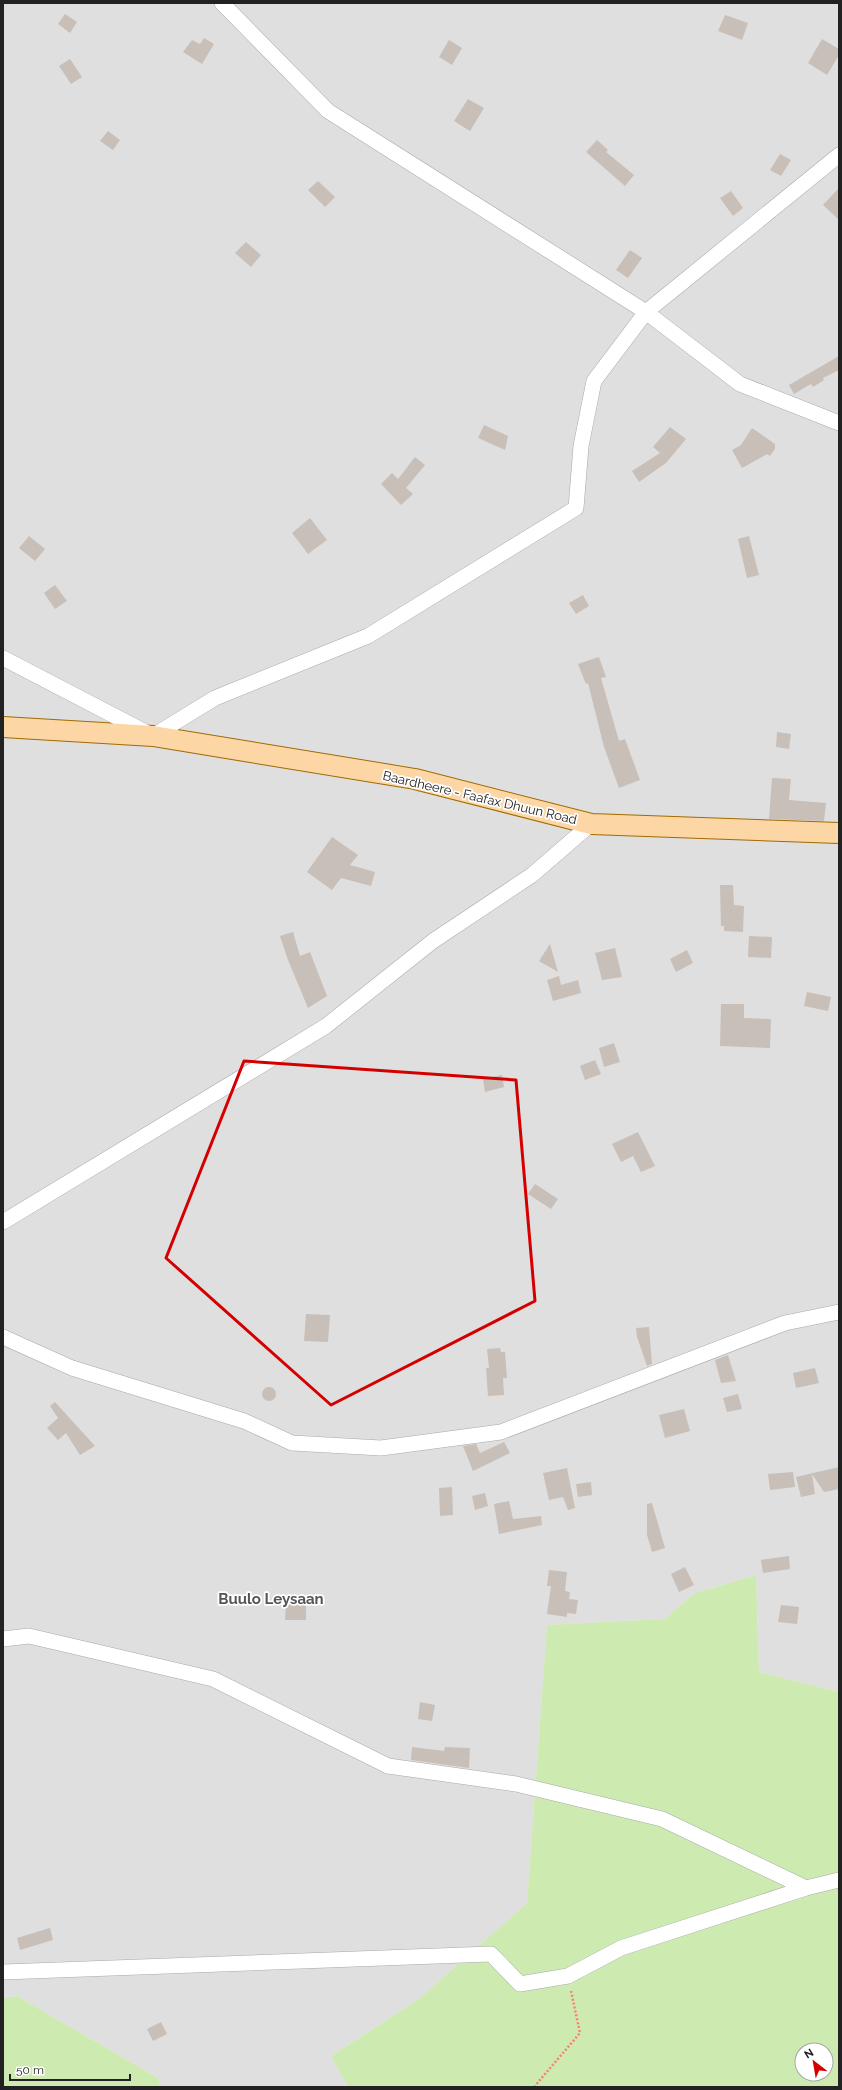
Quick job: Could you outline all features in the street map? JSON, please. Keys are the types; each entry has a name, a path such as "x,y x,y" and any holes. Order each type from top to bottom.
{"main road":[{"name":"Baardheere - Faafax Dhuun Road","path":"3,727 153,736 415,779 591,824 839,833"}],"street":[{"path":"222,3 328,111 646,312 740,384 839,423"},
{"path":"3,658 153,736 214,698 368,636 576,508 582,446 594,381 646,312 839,155"},
{"path":"3,1222 326,1026 433,941 532,874 591,824"},
{"path":"3,1337 72,1368 244,1421 292,1443 381,1448 501,1432 785,1323 839,1312"},
{"path":"3,1639 29,1636 213,1679 388,1766 516,1784 662,1819 806,1888"},
{"path":"3,1972 491,1954 520,1984 568,1976 621,1948 806,1888 839,1880"}],"path":[{"path":"534,2087 580,2033 568,1976"}],"highlighted area":[{"path":"244,1061 516,1080 535,1301 331,1405 166,1258"}],"shaded area":[{"path":"3,3 839,3 839,1692 759,1672 756,1575 695,1593 664,1619 547,1625 527,1903 419,1999 331,2056 348,2087 161,2087 158,2078 17,1996 3,1998"}],"green space":[{"path":"756,1575 759,1672 839,1692 839,2087 348,2087 331,2056 419,1999 527,1903 547,1625 664,1619 695,1593"},
{"path":"17,1996 158,2078 161,2087 3,2087 3,1998"}],"building":[{"path":"65,14 77,22 70,33 58,24"},
{"path":"725,15 748,23 742,40 718,31"},
{"path":"204,38 214,44 202,64 183,52 192,40 200,44"},
{"path":"822,39 839,49 839,55 827,75 808,63"},
{"path":"449,40 462,48 452,65 439,57"},
{"path":"70,59 82,77 71,84 59,66"},
{"path":"468,99 484,108 470,131 454,121"},
{"path":"108,131 120,140 113,150 100,141"},
{"path":"597,140 608,150 606,152 634,175 625,186 586,152"},
{"path":"780,154 791,160 781,176 770,170"},
{"path":"318,181 335,197 325,207 308,190"},
{"path":"839,188 839,220 823,205"},
{"path":"731,191 743,208 733,216 720,198"},
{"path":"246,242 261,255 251,267 235,253"},
{"path":"630,250 642,258 628,278 616,270"},
{"path":"839,356 839,370 823,378 824,380 813,387 811,384 794,394 789,385"},
{"path":"484,425 508,436 505,450 478,438"},
{"path":"670,427 686,439 666,463 639,482 632,471 660,453 653,447"},
{"path":"752,428 775,444 775,449 770,456 767,454 742,468 732,450 741,445"},
{"path":"415,457 425,465 406,488 413,494 401,505 381,484 392,473 398,479"},
{"path":"310,518 327,540 308,554 292,533"},
{"path":"29,536 45,549 35,561 19,548"},
{"path":"749,536 759,575 747,578 738,539"},
{"path":"55,585 67,601 55,609 44,593"},
{"path":"583,595 589,606 576,614 569,603"},
{"path":"599,657 606,677 601,678 619,741 625,739 640,780 619,788 604,747 588,683 586,684 578,664"},
{"path":"777,732 791,734 789,749 776,747"},
{"path":"772,778 791,779 789,800 826,803 824,821 769,819"},
{"path":"332,837 358,855 350,865 375,872 371,886 341,878 332,890 307,872"},
{"path":"720,885 733,885 734,905 744,906 743,932 724,931 724,926 721,926"},
{"path":"293,932 300,956 310,952 327,996 308,1008 288,960 280,936"},
{"path":"749,936 772,937 771,958 748,957"},
{"path":"550,944 558,972 539,961"},
{"path":"615,948 622,977 602,980 595,953"},
{"path":"687,950 693,963 676,972 670,959"},
{"path":"559,976 561,985 578,980 581,993 553,1001 547,980"},
{"path":"807,992 831,997 828,1011 804,1006"},
{"path":"721,1004 744,1004 744,1018 771,1019 770,1048 720,1046"},
{"path":"614,1043 620,1062 604,1067 599,1048"},
{"path":"595,1060 601,1074 585,1080 580,1066"},
{"path":"502,1075 504,1087 485,1092 483,1079"},
{"path":"638,1132 655,1166 641,1172 633,1156 621,1162 612,1144"},
{"path":"535,1184 558,1199 551,1209 528,1194"},
{"path":"306,1314 330,1315 328,1342 304,1341"},
{"path":"649,1327 652,1364 647,1366 637,1337 636,1328"},
{"path":"500,1348 501,1352 505,1352 507,1378 503,1378 504,1395 488,1396 486,1368 489,1368 487,1349"},
{"path":"728,1355 736,1381 721,1383 715,1360"},
{"path":"815,1368 819,1383 796,1388 793,1373"},
{"path":"266,1387 272,1387 276,1391 276,1397 272,1401 266,1401 262,1397 262,1391"},
{"path":"738,1394 742,1409 727,1412 723,1398"},
{"path":"55,1402 95,1446 80,1455 66,1433 58,1440 47,1428 58,1418 50,1406"},
{"path":"684,1409 690,1431 665,1438 659,1415"},
{"path":"504,1442 510,1453 473,1471 463,1446 476,1444 480,1453"},
{"path":"839,1467 839,1489 824,1492 812,1474 815,1494 801,1497 796,1477"},
{"path":"567,1468 575,1508 568,1510 563,1497 549,1500 543,1473"},
{"path":"793,1472 795,1487 770,1490 768,1474"},
{"path":"591,1482 592,1495 578,1497 576,1484"},
{"path":"452,1487 453,1515 440,1516 439,1488"},
{"path":"485,1493 488,1506 475,1510 472,1496"},
{"path":"509,1501 513,1519 541,1516 542,1525 499,1534 494,1504"},
{"path":"652,1503 665,1548 652,1552 647,1535 647,1504"},
{"path":"789,1556 790,1569 763,1573 761,1560"},
{"path":"685,1567 694,1585 679,1592 671,1574"},
{"path":"549,1570 567,1572 565,1591 570,1592 569,1599 578,1600 576,1614 567,1613 567,1617 547,1614 551,1586 547,1586"},
{"path":"286,1602 306,1602 306,1620 285,1620"},
{"path":"781,1605 799,1607 797,1624 778,1622"},
{"path":"420,1702 435,1705 432,1721 418,1719"},
{"path":"412,1747 444,1751 445,1747 470,1748 469,1768 411,1760"},
{"path":"50,1928 53,1940 20,1950 17,1938"},
{"path":"161,2022 167,2034 153,2041 147,2029"}],"district":[{"name":"Buulo Leysaan","path":"271,1599"}]}
